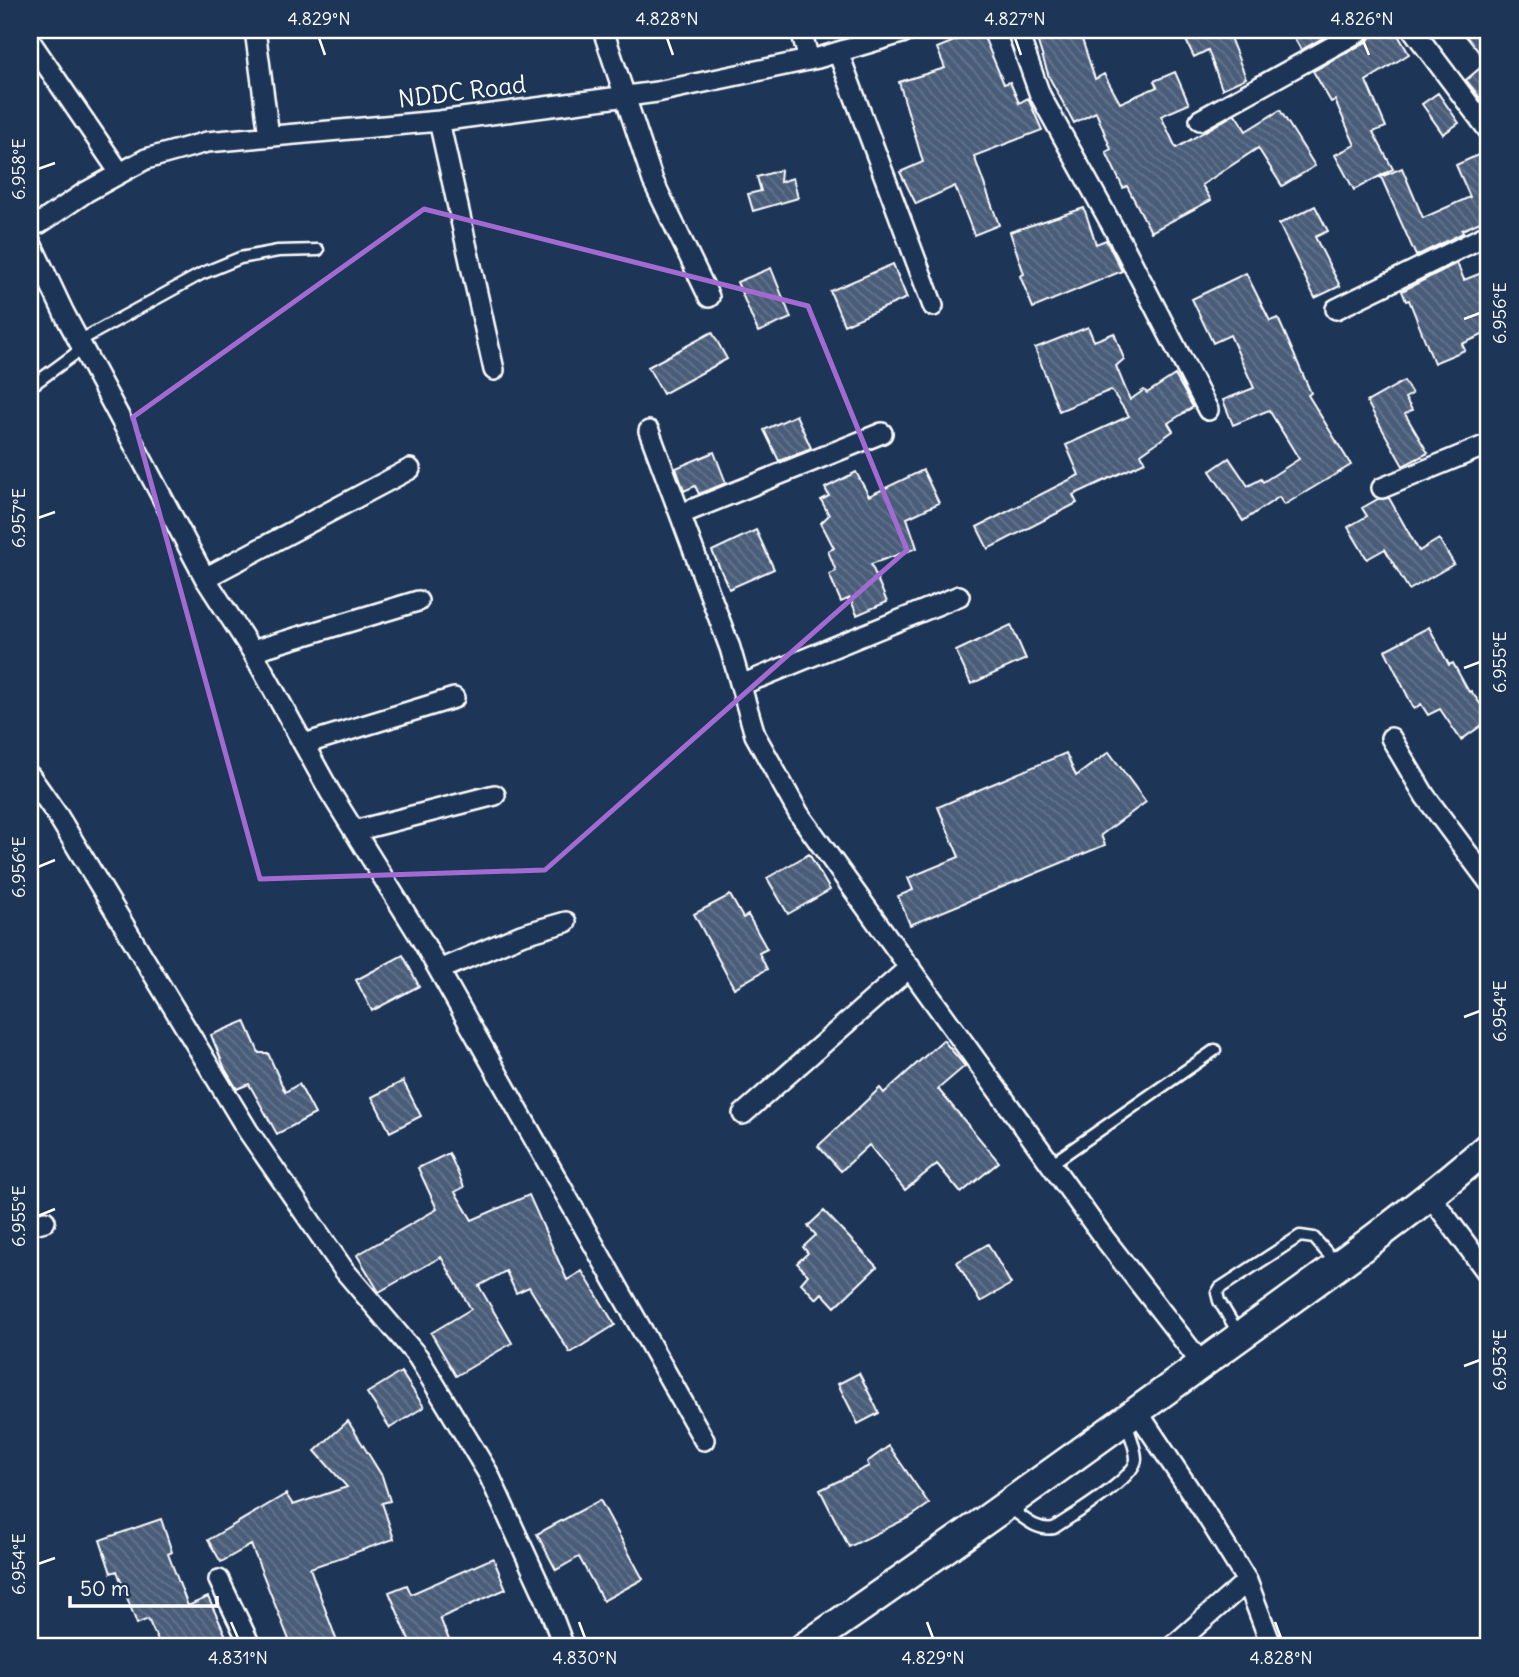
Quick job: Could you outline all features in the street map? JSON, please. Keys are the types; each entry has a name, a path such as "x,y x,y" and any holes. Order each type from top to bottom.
{"street":[{"path":"255,30 269,136"},
{"path":"603,30 653,181 709,297"},
{"path":"801,30 809,60"},
{"name":"NDDC Road","path":"30,225 40,223 146,159 207,142 439,121 657,92 809,60 912,30"},
{"path":"1017,30 1040,95 1125,249 1208,410"},
{"path":"1200,120 1362,30"},
{"path":"1413,30 1489,131"},
{"path":"30,41 120,173"},
{"path":"838,52 933,306"},
{"path":"439,121 494,370"},
{"path":"1335,309 1489,234"},
{"path":"30,241 81,345 205,578 252,650 303,744 439,970 704,1440"},
{"path":"649,431 730,648 755,735 799,814 1101,1234 1202,1364"},
{"path":"681,514 882,433"},
{"path":"1382,488 1489,444"},
{"path":"205,578 410,469"},
{"path":"741,685 959,596"},
{"path":"252,650 418,601"},
{"path":"303,744 454,698"},
{"path":"1391,738 1425,796 1489,882"},
{"path":"30,776 58,816 248,1131 344,1270 418,1357 488,1473 545,1597 564,1647"},
{"path":"354,831 495,795"},
{"path":"439,970 521,935 566,922"},
{"path":"743,1114 910,967"},
{"path":"804,1647 1007,1506 1431,1197 1489,1146"},
{"path":"1431,1197 1489,1275"},
{"path":"1131,1416 1205,1513 1247,1581 1272,1647"},
{"path":"219,1580 251,1647"},
{"path":"1172,1647 1247,1581"}],"lane":[{"path":"30,387 81,345 201,274 240,258 278,251 318,250"},
{"path":"1051,1164 1215,1050"},
{"path":"1240,1336 1219,1301 1217,1293 1220,1288 1300,1237 1314,1238 1338,1265"},
{"path":"1007,1506 1043,1530 1054,1528 1121,1480 1132,1471 1136,1458 1131,1416"}],"highlighted area":[{"path":"424,209 808,306 907,550 545,870 260,879 133,417"}],"building":[{"path":"981,30 1004,84 1010,82 1019,103 1028,98 1042,130 974,156 999,225 974,235 955,186 916,204 900,172 923,162 899,82 945,68 937,48"},
{"path":"1034,30 1079,30 1095,79 1104,74 1120,103 1157,87 1154,81 1175,72 1189,104 1161,116 1176,148 1235,114 1246,131 1280,110 1315,166 1282,186 1258,148 1202,185 1211,200 1151,232 1127,186 1123,188 1106,152 1111,149 1096,112 1074,123 1049,77"},
{"path":"1181,30 1227,30 1246,78 1222,89 1208,50 1194,57"},
{"path":"1290,30 1337,30 1301,50"},
{"path":"1374,30 1395,30 1409,54 1366,81 1386,127 1373,132 1393,169 1354,190 1335,155 1355,145 1335,100 1331,102 1313,71 1368,41"},
{"path":"1461,30 1489,30 1489,109 1466,80 1487,62"},
{"path":"1438,93 1459,123 1443,134 1422,104"},
{"path":"1489,150 1489,218 1416,256 1381,177 1402,168 1423,218 1470,197 1456,165"},
{"path":"781,170 780,182 793,178 798,198 753,211 748,194 761,191 757,177"},
{"path":"1315,206 1328,231 1315,237 1340,286 1315,298 1279,224"},
{"path":"1084,208 1096,244 1106,240 1122,271 1033,308 1020,276 1024,274 1010,232"},
{"path":"1457,263 1464,280 1489,270 1489,332 1462,344 1465,350 1434,363 1409,300 1406,301 1402,291"},
{"path":"893,264 907,298 844,325 830,291"},
{"path":"771,268 791,318 758,332 737,282"},
{"path":"1246,273 1270,321 1278,318 1311,393 1308,395 1351,465 1284,505 1279,497 1243,521 1210,471 1229,458 1248,486 1261,479 1263,482 1299,459 1269,410 1233,425 1223,400 1254,388 1230,335 1213,343 1192,299"},
{"path":"1088,327 1094,341 1114,333 1124,359 1116,366 1130,400 1144,390 1147,393 1175,375 1193,407 1168,423 1173,431 1141,454 1145,462 1073,495 1077,503 988,549 977,527 1079,475 1066,445 1129,416 1111,390 1059,411 1035,348"},
{"path":"712,332 727,359 663,394 648,367"},
{"path":"1404,381 1412,394 1405,398 1412,410 1405,414 1428,453 1403,466 1367,402"},
{"path":"796,415 811,448 779,461 764,430"},
{"path":"714,452 726,483 699,494 695,486 684,491 676,468"},
{"path":"923,470 939,503 907,518 917,548 871,564 887,602 857,615 850,598 841,602 829,574 836,571 828,551 834,548 821,523 829,515 821,500 829,496 825,488 856,472 869,496"},
{"path":"1389,498 1419,551 1439,539 1454,564 1409,590 1385,549 1367,559 1348,527 1367,516 1362,508 1378,499"},
{"path":"756,530 774,569 729,589 712,551"},
{"path":"1011,625 1026,659 971,684 956,651"},
{"path":"1429,627 1449,665 1453,663 1469,692 1471,691 1489,716 1489,720 1461,740 1440,709 1428,715 1421,704 1414,709 1385,650"},
{"path":"1109,752 1146,802 1101,835 1105,845 910,925 898,896 913,890 908,878 959,857 938,807 1066,753 1076,776"},
{"path":"809,854 830,890 788,914 767,878"},
{"path":"730,895 743,918 748,915 767,949 759,953 767,969 734,988 694,914"},
{"path":"403,955 419,986 372,1011 356,980"},
{"path":"245,1021 259,1053 268,1053 285,1092 299,1084 315,1114 277,1134 249,1084 237,1089 225,1069 211,1035"},
{"path":"943,1040 965,1066 938,1089 999,1162 961,1193 937,1164 905,1190 869,1145 841,1171 818,1146 880,1088 884,1093"},
{"path":"403,1081 421,1116 390,1132 372,1097"},
{"path":"449,1153 464,1187 455,1192 472,1220 529,1195 567,1280 582,1271 615,1325 570,1353 529,1287 516,1293 506,1271 479,1286 512,1343 456,1376 431,1333 471,1309 441,1257 379,1292 357,1255 437,1209 418,1168"},
{"path":"824,1211 877,1267 835,1307 822,1293 816,1299 801,1283 808,1275 797,1263 808,1253 803,1247 816,1235 808,1226"},
{"path":"988,1244 1011,1284 980,1302 957,1262"},
{"path":"401,1372 424,1407 390,1428 367,1393"},
{"path":"859,1373 879,1413 858,1424 838,1384"},
{"path":"348,1421 382,1476 390,1501 382,1503 394,1539 310,1568 339,1647 292,1647 251,1545 221,1562 208,1540 286,1494 293,1505 347,1487 315,1451"},
{"path":"889,1446 929,1504 912,1516 849,1547 820,1490 869,1466 867,1462"},
{"path":"600,1500 643,1579 603,1601 579,1557 556,1570 537,1534"},
{"path":"161,1519 172,1552 168,1554 188,1606 208,1597 231,1647 161,1647 148,1619 137,1624 117,1571 111,1573 100,1540"},
{"path":"493,1558 506,1589 440,1618 452,1647 412,1647 389,1592 407,1585 411,1594"}]}
